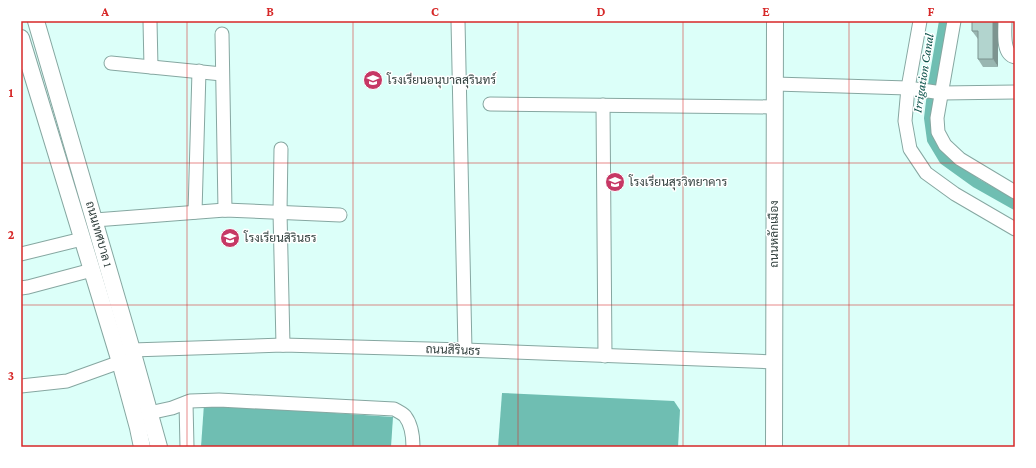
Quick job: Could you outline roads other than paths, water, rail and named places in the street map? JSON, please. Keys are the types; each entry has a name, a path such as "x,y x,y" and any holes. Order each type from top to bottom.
{"main road":[{"name":"ถนนเทศบาล 1","path":"36,21 95,220 158,447"},
{"name":"ถนนหลักเมือง","path":"774,447 775,21"},
{"name":"ถนนเทศบาล 1","path":"22,48 120,362 142,447"}],"street":[{"path":"150,21 151,67"},
{"path":"458,21 465,350"},
{"path":"920,21 908,88 906,121 910,149 926,173 955,194 1015,229"},
{"path":"954,21 937,118 938,132 945,145 960,159 1015,192"},
{"path":"1004,21 1006,49 1012,57 1015,57"},
{"path":"222,34 225,210"},
{"path":"111,64 222,74"},
{"path":"195,212 199,71"},
{"path":"775,84 908,88 942,93 1015,92"},
{"path":"490,104 775,107"},
{"path":"603,105 605,356"},
{"path":"281,149 280,212 283,345"},
{"path":"95,220 225,210 340,215"},
{"path":"21,254 82,240"},
{"path":"21,288 28,288 92,270"},
{"name":"ถนนสิรินธร","path":"132,350 283,345 465,350 774,362"},
{"path":"21,386 67,381 120,362"},
{"path":"149,413 172,408 190,401 219,400 394,409 404,416 408,422 413,435 413,447"},
{"path":"186,402 187,447"}],"waterway":[{"name":"Irrigation Canal","path":"944,21 929,118 932,140 944,160 976,183 1015,205"}],"place":[{"name":"โรงเรียนอนุบาลสุรินทร์","path":"373,80"},
{"name":"โรงเรียนสุรวิทยาคาร","path":"615,182"},
{"name":"โรงเรียนสิรินธร","path":"230,238"}]}
